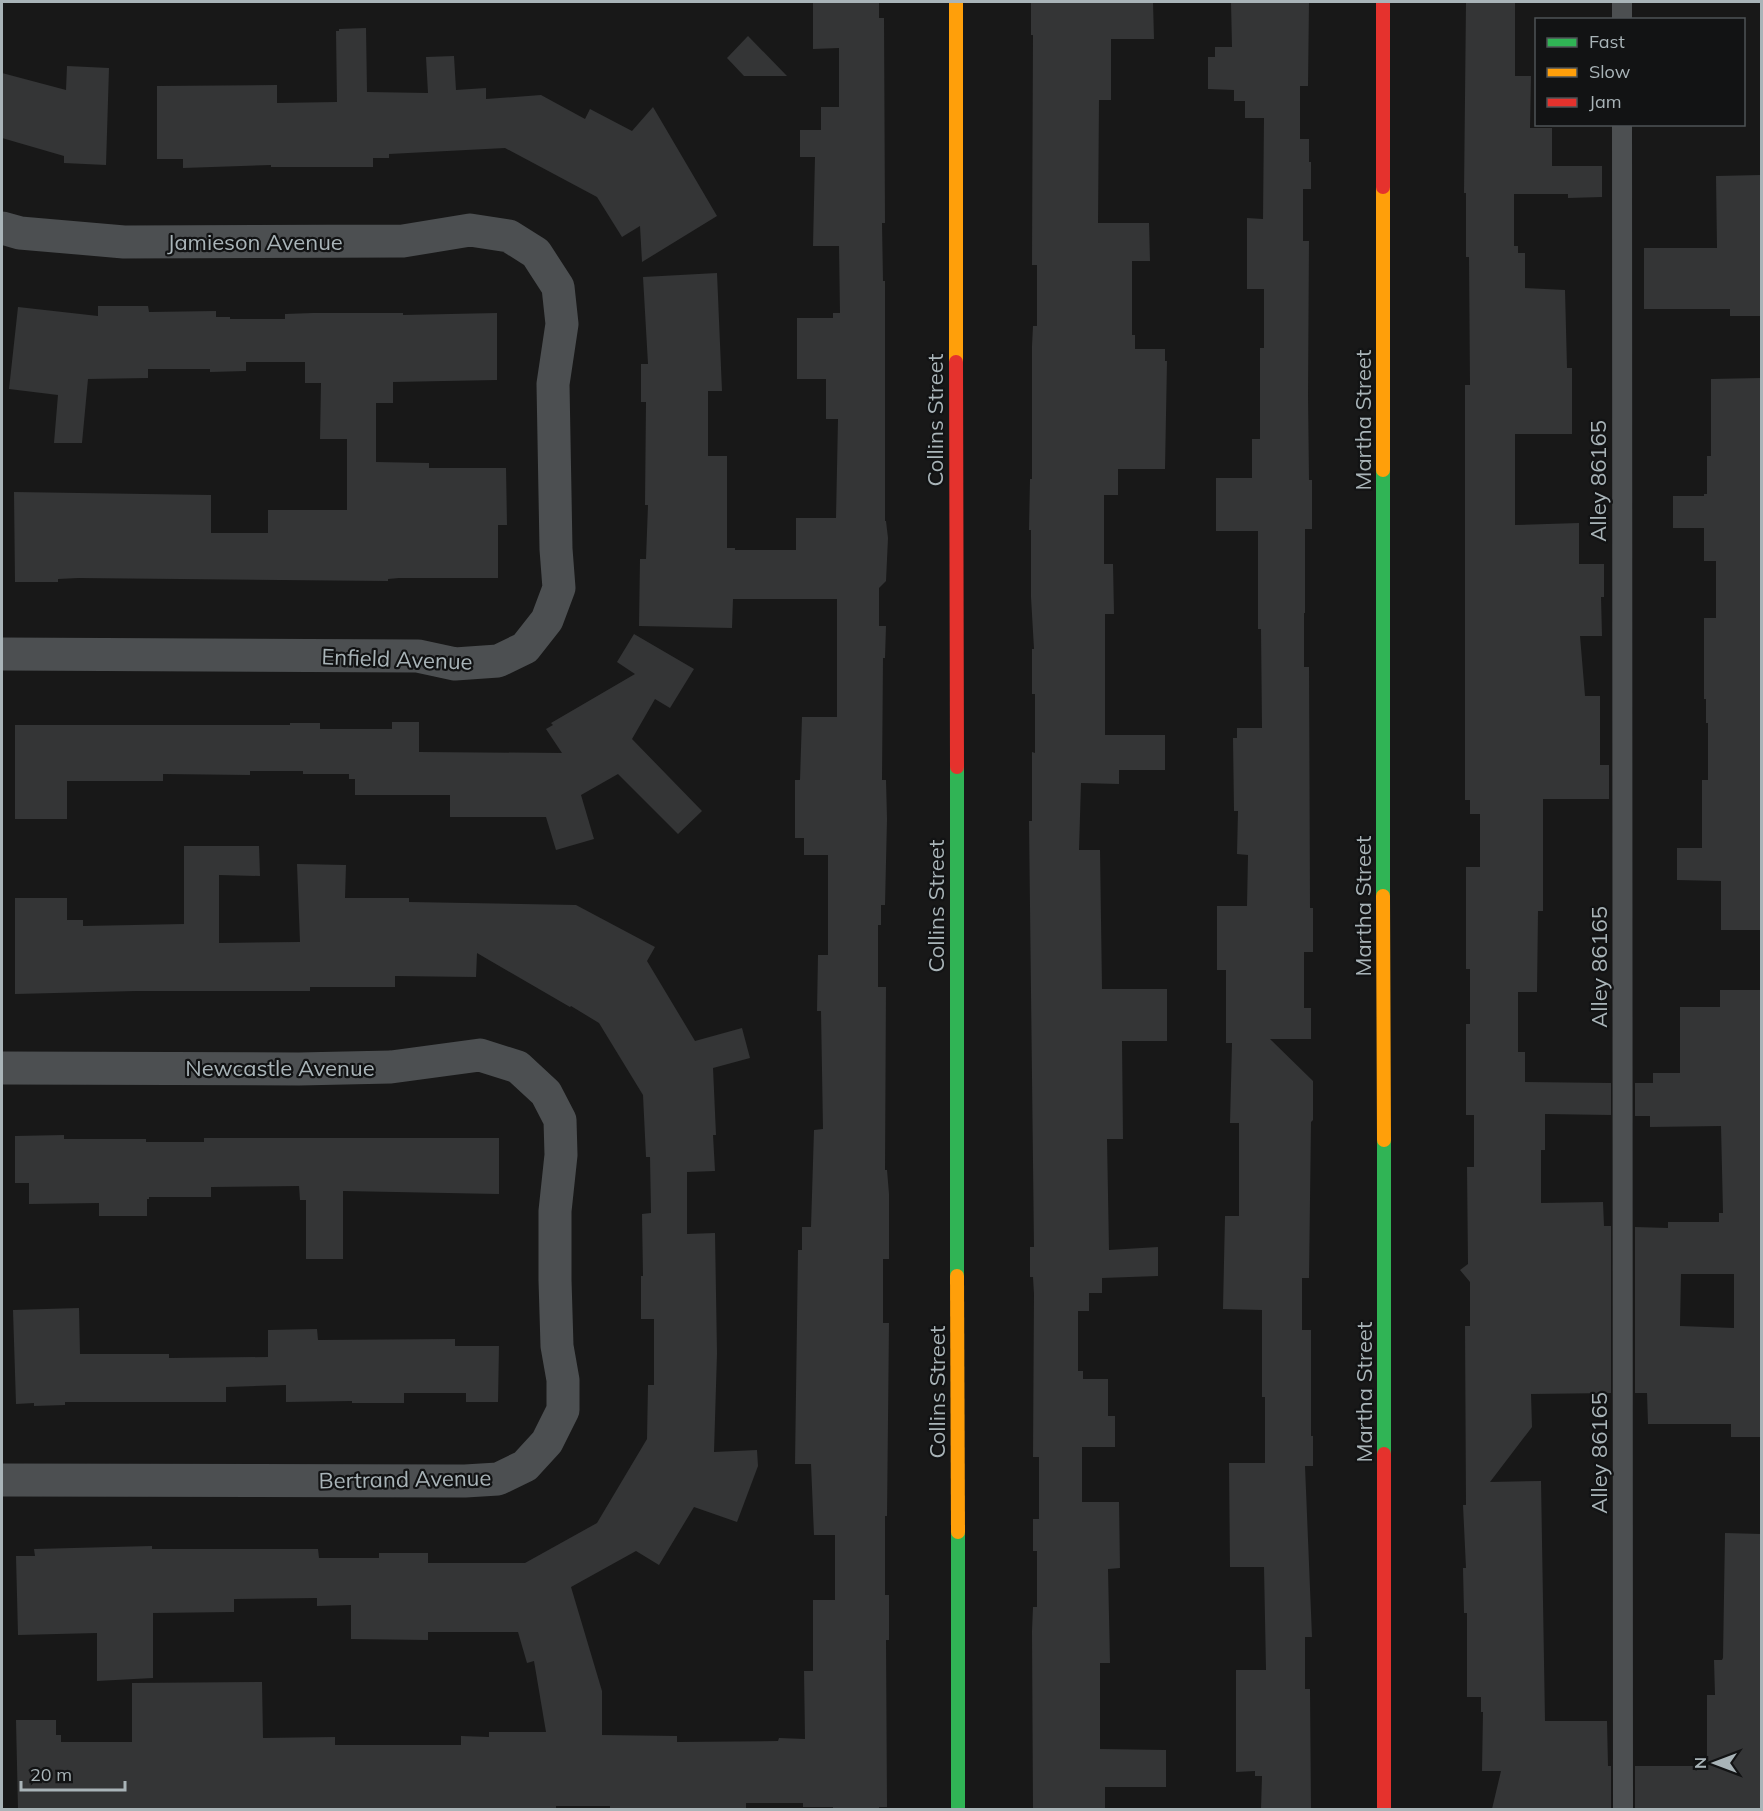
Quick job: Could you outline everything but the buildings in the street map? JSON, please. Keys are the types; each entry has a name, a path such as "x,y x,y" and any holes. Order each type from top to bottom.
{"street":[{"name":"Collins Street","path":"956,2 958,1809"},
{"name":"Martha Street","path":"1383,2 1384,1809"},
{"name":"Jamieson Avenue","path":"2,228 20,233 124,242 403,241 470,230 509,236"},
{"name":"Enfield Avenue","path":"2,654 418,656 455,664 498,662 525,648 547,620 560,588 556,549 553,384 562,324 558,287 536,253 509,236"},
{"name":"Newcastle Avenue","path":"2,1068 391,1067 480,1055 518,1067 546,1093"},
{"name":"Bertrand Avenue","path":"2,1480 465,1481 498,1479 525,1466 547,1442 563,1410 564,1380 557,1346 555,1268 555,1210 561,1155 560,1120 546,1093"}],"lane":[{"path":"1622,2 1622,18"},
{"name":"Alley 86165","path":"1622,126 1623,1809"}],"traffic: fast":[{"path":"1383,470 1383,896"},
{"path":"957,767 957,1276"},
{"path":"1384,1140 1384,1454"},
{"path":"958,1532 958,1810"}],"traffic: slow":[{"path":"956,2 956,362"},
{"path":"1383,187 1383,470"},
{"path":"1383,896 1384,1140"},
{"path":"957,1276 958,1532"}],"traffic: jam":[{"path":"1383,2 1383,187"},
{"path":"956,362 957,767"},
{"path":"1384,1454 1384,1810"}]}
